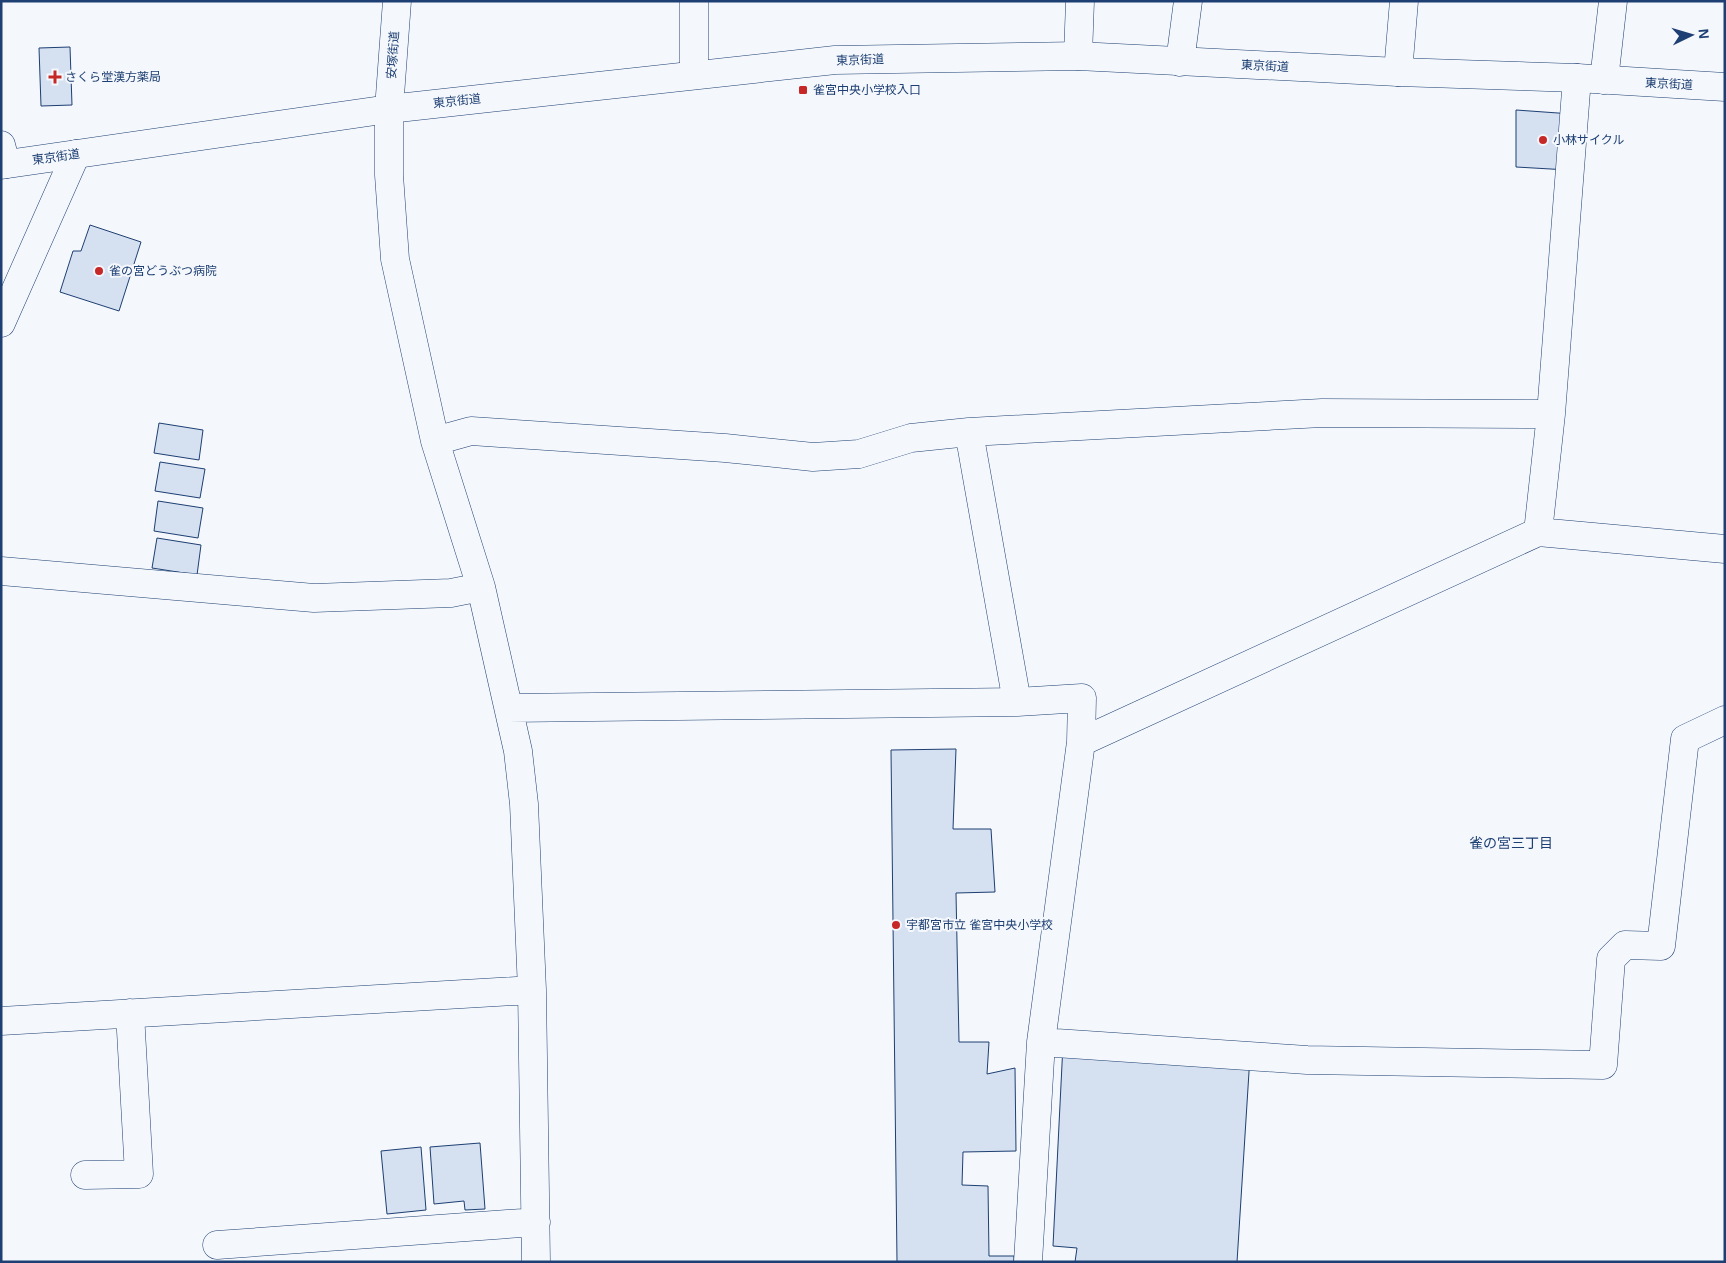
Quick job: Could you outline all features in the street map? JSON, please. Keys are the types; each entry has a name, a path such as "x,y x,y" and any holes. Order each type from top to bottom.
{"main road":[{"name":"安塚街道","path":"397,1 389,109 389,175 395,259 435,440 481,587 518,750 524,804 532,990 536,1262"},
{"path":"694,1 694,75"},
{"path":"1078,56 1080,1"},
{"path":"1180,62 1188,1"},
{"path":"1398,72 1404,1"},
{"path":"1604,80 1613,1"},
{"name":"東京街道","path":"3,158 76,154 389,109 835,60 1078,56 1398,72 1576,78 1725,87"},
{"path":"1538,532 1551,414 1576,78"},
{"path":"1,323 76,154"},
{"path":"435,440 471,431 725,448 813,457 860,454 911,438 969,432 1322,413 1551,414"},
{"path":"969,432 1018,702"},
{"path":"1081,742 1538,532 1725,549"},
{"path":"1,571 314,598 451,593 481,587"},
{"path":"509,708 1018,702 1082,698 1081,742 1041,1042 1028,1262"},
{"path":"1041,1042 1306,1060 1603,1065 1611,959 1625,945 1661,946 1685,739 1725,720"},
{"path":"1,1021 532,990"},
{"path":"85,1175 139,1174 130,1013"},
{"path":"217,1245 536,1222"}],"building":[{"name":"さくら堂漢方薬局","path":"70,47 72,105 41,106 39,48"},
{"name":"小林サイクル","path":"1516,110 1572,114 1568,170 1516,167"},
{"name":"雀の宮どうぶつ病院","path":"90,225 141,242 119,311 60,292 73,251 81,251"},
{"path":"159,423 203,430 199,460 154,453"},
{"path":"160,462 205,469 200,498 155,491"},
{"path":"158,501 203,508 198,538 154,531"},
{"path":"157,538 201,545 197,575 152,568"},
{"path":"956,749 953,829 991,829 995,892 956,893 959,1042 989,1042 987,1074 1015,1068 1016,1151 963,1152 962,1185 988,1186 989,1256 1014,1256 1014,1262 897,1262 891,750"},
{"path":"1063,1044 1250,1056 1237,1262 1075,1262 1077,1248 1053,1246"},
{"path":"480,1143 485,1209 465,1210 464,1201 434,1204 430,1147"},
{"path":"421,1147 426,1210 387,1214 381,1151"}],"place":[{"name":"さくら堂漢方薬局","path":"55,77"},
{"name":"雀宮中央小学校入口","path":"803,90"},
{"name":"小林サイクル","path":"1543,140"},
{"name":"雀の宮どうぶつ病院","path":"99,271"},
{"name":"宇都宮市立 雀宮中央小学校","path":"896,925"}],"district":[{"name":"雀の宮三丁目","path":"1511,843"}]}
